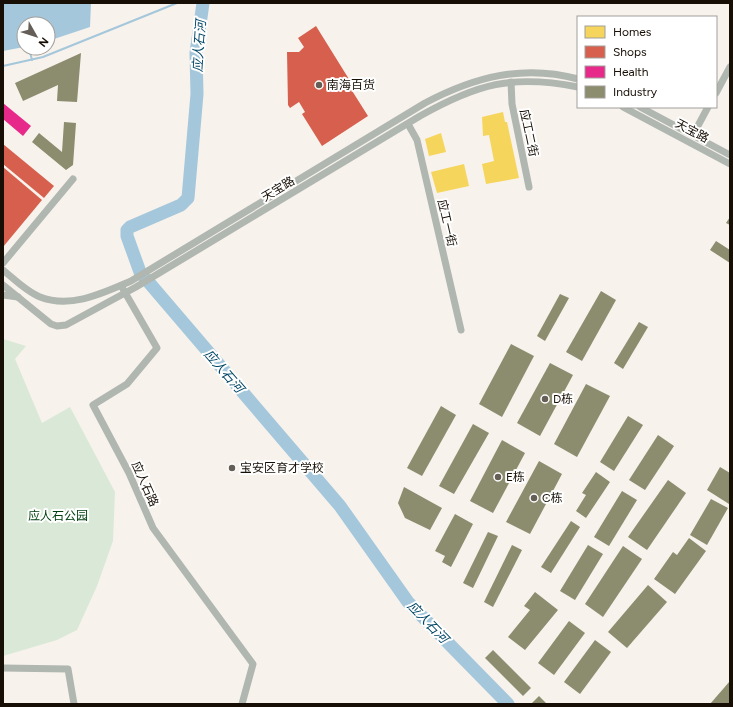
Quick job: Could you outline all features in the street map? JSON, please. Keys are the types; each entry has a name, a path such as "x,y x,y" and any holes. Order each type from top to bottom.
{"street":[{"path":"717,91 730,67"},
{"name":"天宝路","path":"3,270 40,297 67,302 85,299 131,281 425,103 453,88 502,74 554,74 577,79"},
{"name":"天宝路","path":"3,294 18,297 51,324 57,326 76,321 136,287 441,104 472,90 511,82 544,81 577,87"},
{"name":"应工二街","path":"511,82 512,104 529,187"},
{"name":"天宝路","path":"625,108 730,164"},
{"name":"天宝路","path":"642,108 730,155"},
{"path":"693,135 707,108"},
{"name":"应工一街","path":"408,124 417,140 461,330"},
{"path":"3,263 73,179"},
{"path":"3,285 18,297"},
{"name":"应人石路","path":"121,286 158,348 127,384 93,405 129,473 153,528 253,664 242,704"},
{"path":"3,668 68,669 74,704"}],"green space":[{"name":"应人石公园","path":"3,339 26,346 15,359 42,423 70,407 115,492 113,541 97,586 77,630 57,640 3,656"}],"water":[{"path":"3,3 91,3 90,27 56,38 56,16 16,16 16,49 3,51"}],"building: Homes":[{"path":"503,112 505,122 507,122 519,178 486,184 482,164 494,161 489,135 483,136 482,117"},
{"path":"441,133 446,152 429,156 425,139"},
{"path":"464,164 469,186 437,193 431,172"}],"building: Shops":[{"name":"南海百货","path":"316,26 352,84 349,86 368,116 322,146 302,114 305,112 299,102 290,108 288,105 287,52 299,52 304,47 298,38"},
{"path":"3,144 54,186 44,198 3,164"},
{"path":"3,167 42,200 3,247"}],"building: Health":[{"path":"3,103 31,126 23,136 3,119"}],"building: Industry":[{"path":"81,53 77,102 57,101 58,85 23,101 15,83"},
{"path":"64,122 76,123 73,165 66,170 32,142 39,133 62,152"},
{"path":"730,217 730,225 726,223"},
{"path":"716,241 730,250 730,263 710,250"},
{"path":"601,291 616,300 582,361 566,352"},
{"path":"560,294 569,298 545,341 537,336"},
{"path":"639,322 648,327 623,369 614,363"},
{"path":"511,344 534,356 502,417 479,404"},
{"name":"D栋","path":"550,363 573,375 540,436 517,423"},
{"path":"586,384 610,396 577,457 554,444"},
{"path":"441,406 456,415 422,476 407,468"},
{"path":"628,416 643,425 614,471 600,462"},
{"path":"473,424 489,433 454,494 439,486"},
{"path":"658,435 674,446 645,490 629,480"},
{"name":"E栋","path":"502,440 525,453 493,513 470,501"},
{"name":"C栋","path":"539,461 562,474 530,534 506,522"},
{"path":"720,467 730,473 729,504 707,490"},
{"path":"596,472 610,482 586,518 576,511 586,495 582,493"},
{"path":"668,480 686,493 647,550 628,537"},
{"path":"404,487 442,508 430,530 405,518 398,503"},
{"path":"622,491 637,500 609,546 594,537"},
{"path":"711,499 728,508 707,545 690,535"},
{"path":"455,514 473,524 451,567 442,562 445,556 435,551"},
{"path":"571,521 580,527 551,573 541,567"},
{"path":"488,532 498,536 473,588 463,583"},
{"path":"689,538 706,551 675,594 654,579 673,552 677,555"},
{"path":"512,545 522,550 493,607 484,602"},
{"path":"588,545 603,554 575,600 560,591"},
{"path":"623,546 642,559 603,617 585,604"},
{"path":"648,585 667,602 627,648 608,632"},
{"path":"535,592 558,610 525,650 508,637 530,610 524,606"},
{"path":"569,621 585,633 554,675 538,663"},
{"path":"595,640 611,652 580,694 564,682"},
{"path":"493,650 531,688 523,696 485,658"},
{"path":"730,681 730,704 710,704"},
{"path":"539,696 547,704 531,704"}],"waterway":[{"path":"3,66 43,57 177,3"},
{"name":"应人石河","path":"203,3 196,53 197,94 188,198 181,205 130,227 127,230 127,236 140,272 340,506 408,602 508,704"},
{"path":"31,56 32,60"}],"place":[{"name":"南海百货","path":"319,85"},
{"name":"D栋","path":"545,399"},
{"name":"宝安区育才学校","path":"232,468"},
{"name":"E栋","path":"498,477"},
{"name":"C栋","path":"534,498"}]}
